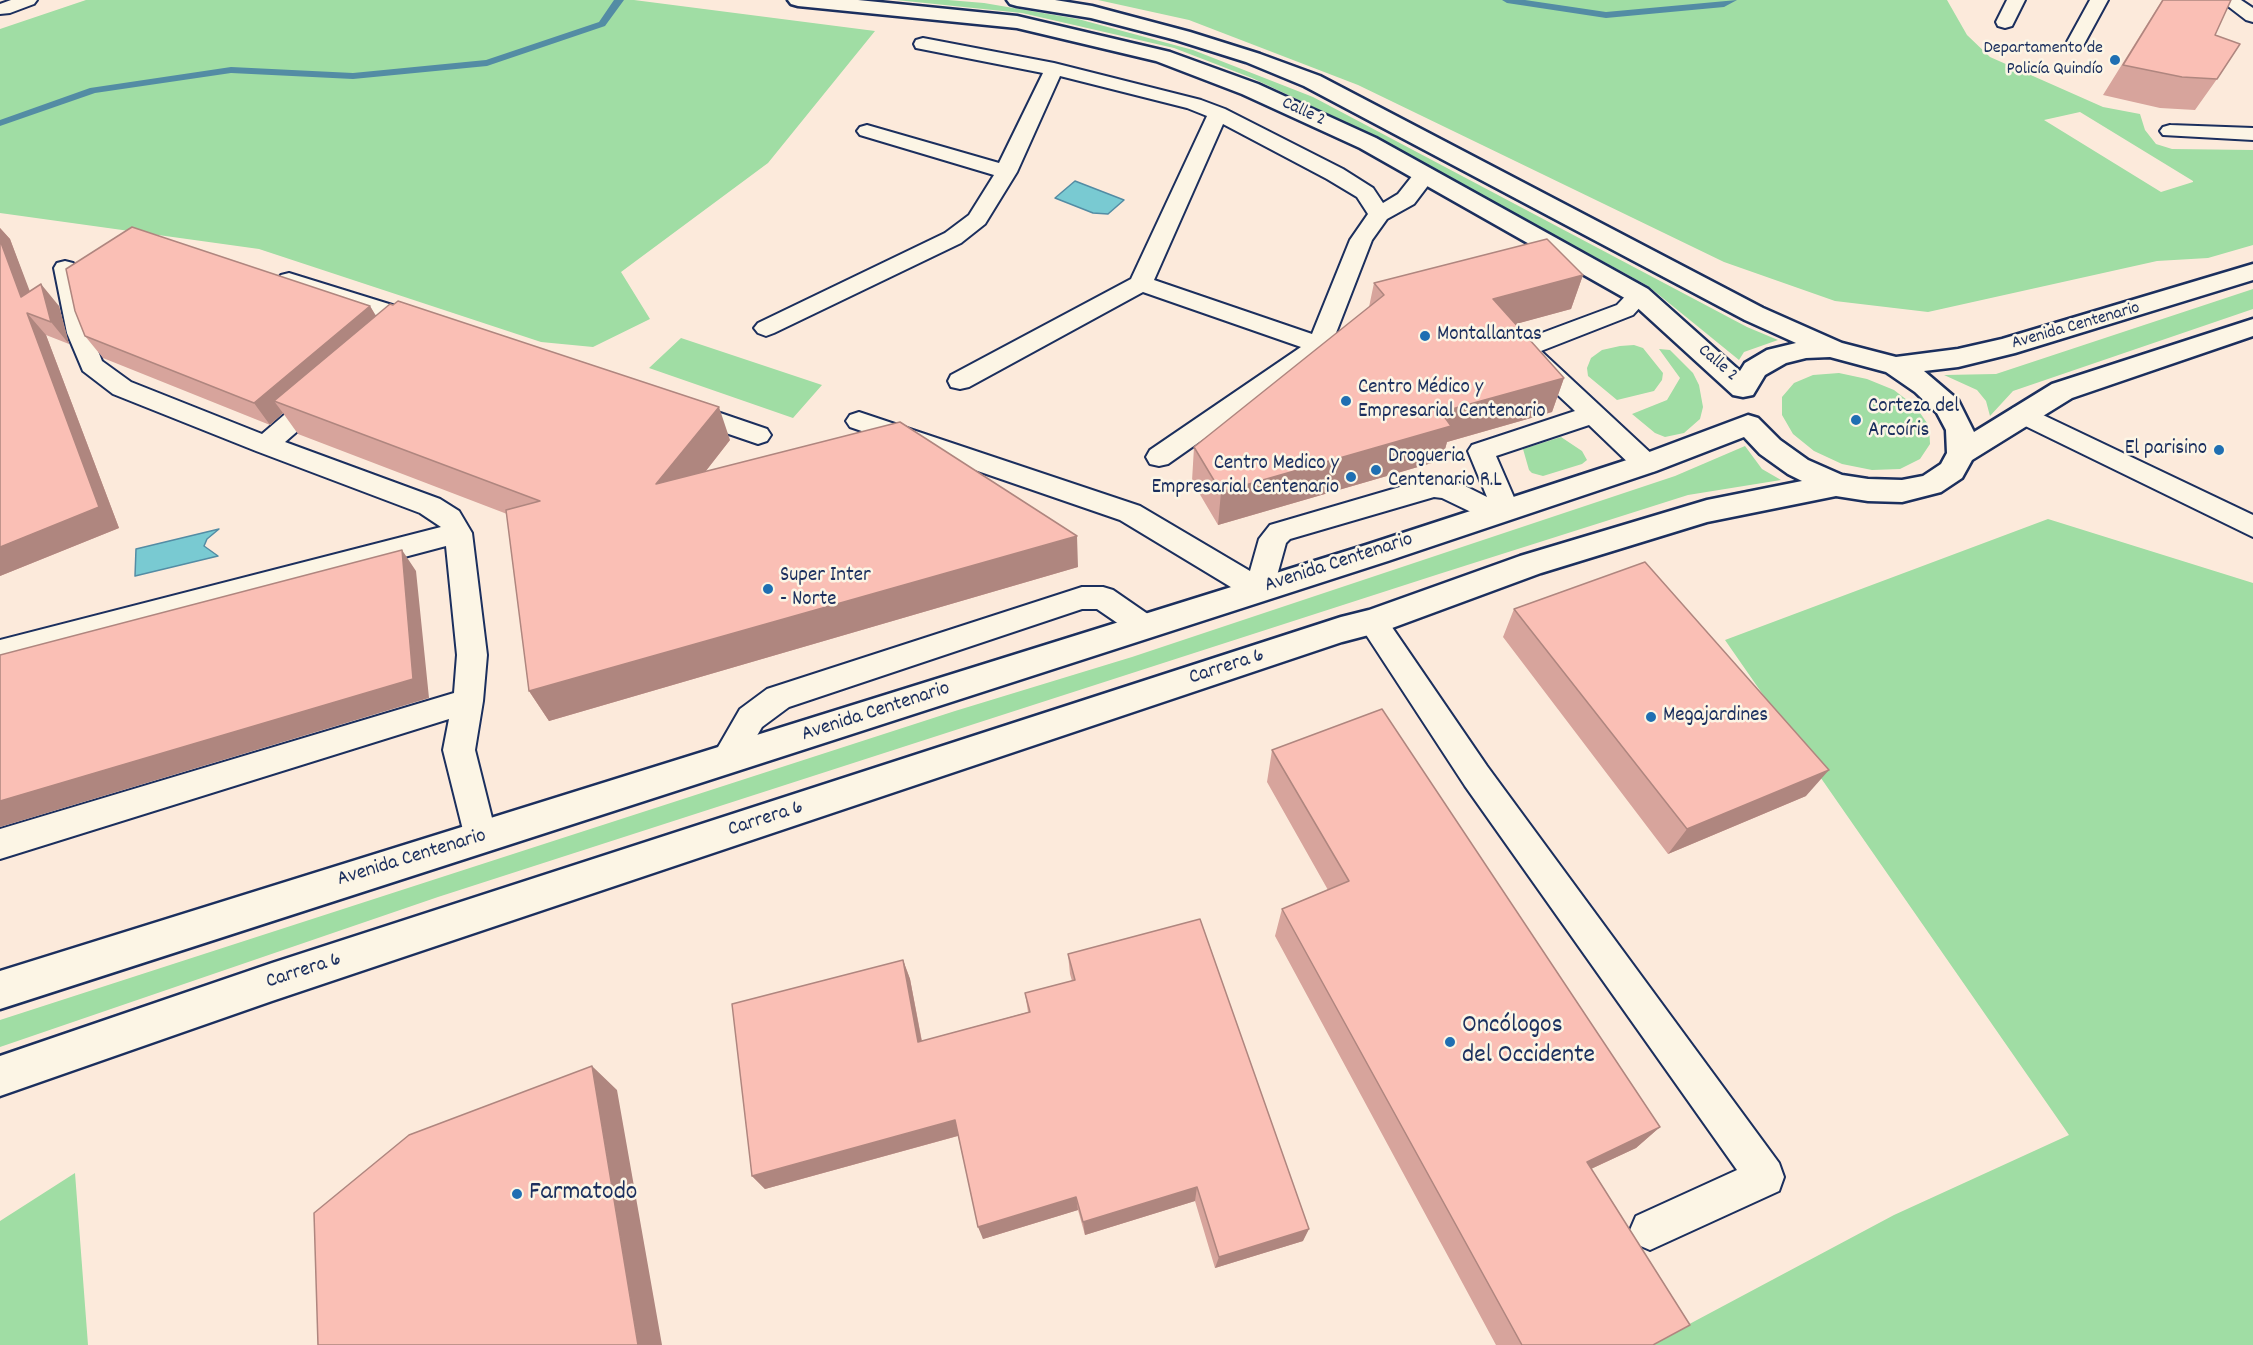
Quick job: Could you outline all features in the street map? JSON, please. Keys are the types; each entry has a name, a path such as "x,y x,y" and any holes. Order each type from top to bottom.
{"main road":[{"name":"Calle 2","path":"798,0 1017,22 1163,56 1250,89 1368,143 1639,296 1743,388"},
{"name":"Calle 2","path":"1017,0 1092,12 1183,36 1253,58 1312,81 1754,314 1833,349"},
{"name":"Avenida Centenario","path":"1896,366 1958,358 2026,342 2253,273"},
{"path":"1962,453 1960,430 1948,407 1925,385 1896,366 1833,349 1806,349 1777,356 1755,369 1743,388 1748,425 1770,447 1798,467 1836,485 1868,490 1902,491 1931,484 1952,471 1962,453 2062,391 2252,328"},
{"name":"Avenida Centenario","path":"0,990 1145,627 1646,464 1748,425"},
{"name":"Carrera 6","path":"0,1076 283,979 1318,638 1373,622 1531,564 1707,511 1836,485"}],"lane":[{"path":"4,9 28,0"},
{"path":"2005,22 2016,0"},
{"path":"2076,42 2099,0"},
{"path":"2229,0 2253,16"},
{"path":"923,44 1054,69 1194,104 1218,113 1335,174 1365,193 1379,214"},
{"path":"766,328 953,238 976,219 1006,172 1054,69"},
{"path":"960,381 1141,283 1218,113"},
{"path":"867,131 1006,172"},
{"path":"2170,131 2253,134"},
{"path":"1159,458 1320,345 1361,240 1379,214 1406,199 1425,175"},
{"path":"65,268 79,333 92,365 122,388 265,445 430,506 449,518 458,533 472,655 468,701 459,750 481,838"},
{"path":"272,274 403,326 446,330"},
{"path":"1141,283 1320,345"},
{"path":"1639,296 1625,310 1524,349 1646,464"},
{"path":"265,445 342,379"},
{"path":"669,405 758,435"},
{"path":"1500,511 1481,452 1592,414"},
{"path":"2022,414 2253,527"},
{"path":"859,421 1130,513 1259,590 1273,539 1280,532 1434,487 1448,489 1500,511"},
{"path":"0,652 458,533"},
{"path":"726,761 751,718 778,698 1083,598 1103,598 1145,627"},
{"path":"1373,622 1476,776 1765,1177 1650,1230"},
{"path":"0,844 468,701"}],"green space":[{"path":"86,0 634,0 875,31 768,163 621,272 650,319 593,347 541,342 259,249 0,213 0,29"},
{"path":"896,0 984,3 1078,19 1193,50 1313,97 1747,327 1778,340 1744,352 1739,360 1648,286 1367,132 1252,78 1174,48 1022,13"},
{"path":"1098,0 1947,0 1967,35 1990,57 2103,107 2140,114 2145,130 2156,144 2172,149 2253,150 2253,245 2208,258 2157,261 1928,312 1835,301 1724,262 1358,85 1189,20","holes":["2080,112 2193,181 2161,192 2044,120"]},
{"path":"2253,289 2253,309 2013,391 1990,416 1986,401 1977,390 1944,375 1996,374"},
{"path":"681,338 822,385 793,418 649,368"},
{"path":"1634,345 1643,348 1663,373 1662,380 1654,391 1617,400 1588,376 1587,368 1591,358 1602,350"},
{"path":"1659,349 1670,350 1693,373 1699,385 1703,407 1700,419 1684,433 1665,437 1655,433 1632,414 1667,400 1680,378"},
{"path":"1839,373 1867,379 1894,390 1916,407 1929,426 1930,444 1920,459 1900,469 1872,470 1842,464 1814,451 1793,434 1782,415 1782,397 1794,383 1813,375"},
{"path":"1561,437 1582,451 1587,460 1582,464 1543,476 1532,473 1523,449"},
{"path":"1745,446 1762,469 1781,480 1688,495 1439,574 438,897 0,1047 0,1020 955,711 1132,657 1675,476"},
{"path":"2048,519 2253,583 2253,1345 1650,1345 1894,1215 2069,1135 1725,640"},
{"path":"75,1173 88,1345 0,1345 0,1221"}],"water":[{"path":"1075,181 1124,200 1108,214 1093,213 1055,198"},
{"path":"219,529 207,539 204,546 218,556 135,576 136,549"}],"building":[{"path":"2163,0 2231,0 2215,35 2240,44 2217,79 2182,77 2123,65"},
{"path":"132,227 370,306 254,403 85,336 75,311 66,269"},
{"path":"1547,239 1583,275 1493,299 1564,378 1441,412 1451,426 1221,492 1194,447 1384,295 1374,283"},
{"path":"0,240 21,297 41,284 51,322 27,313 99,507 0,547"},
{"path":"398,301 719,407 656,484 900,422 1077,536 529,691 506,510 540,501 274,401 390,304 393,305"},
{"path":"402,550 413,679 0,801 0,655"},
{"name":"Megajardines","path":"1645,562 1829,770 1687,829 1514,609"},
{"name":"Oncólogos del Occidente","path":"1382,709 1660,1127 1587,1162 1690,1325 1653,1345 1522,1345 1282,909 1349,881 1272,750"},
{"path":"1200,919 1309,1229 1219,1257 1197,1187 1083,1222 1076,1197 978,1227 955,1120 752,1176 732,1004 903,960 918,1042 1030,1012 1025,993 1075,980 1068,954"},
{"name":"Farmatodo","path":"592,1066 638,1345 318,1345 314,1213 409,1135"}],"waterway":[{"path":"0,123 93,90 231,70 353,76 487,63 602,24 619,0"},
{"path":"1507,0 1606,15 1724,4 1732,0"}],"place":[{"name":"Departamento de Policía Quindío","path":"2115,60"},
{"name":"Montallantas","path":"1425,336"},
{"name":"Centro Médico y Empresarial Centenario","path":"1346,401"},
{"name":"Corteza del Arcoíris","path":"1856,420"},
{"name":"El parisino","path":"2219,450"},
{"name":"Drogueria Centenario R.L","path":"1376,470"},
{"name":"Centro Medico y Empresarial Centenario","path":"1351,477"},
{"name":"Super Inter - Norte","path":"768,589"},
{"name":"Megajardines","path":"1651,717"},
{"name":"Oncólogos del Occidente","path":"1450,1042"},
{"name":"Farmatodo","path":"517,1194"}]}
